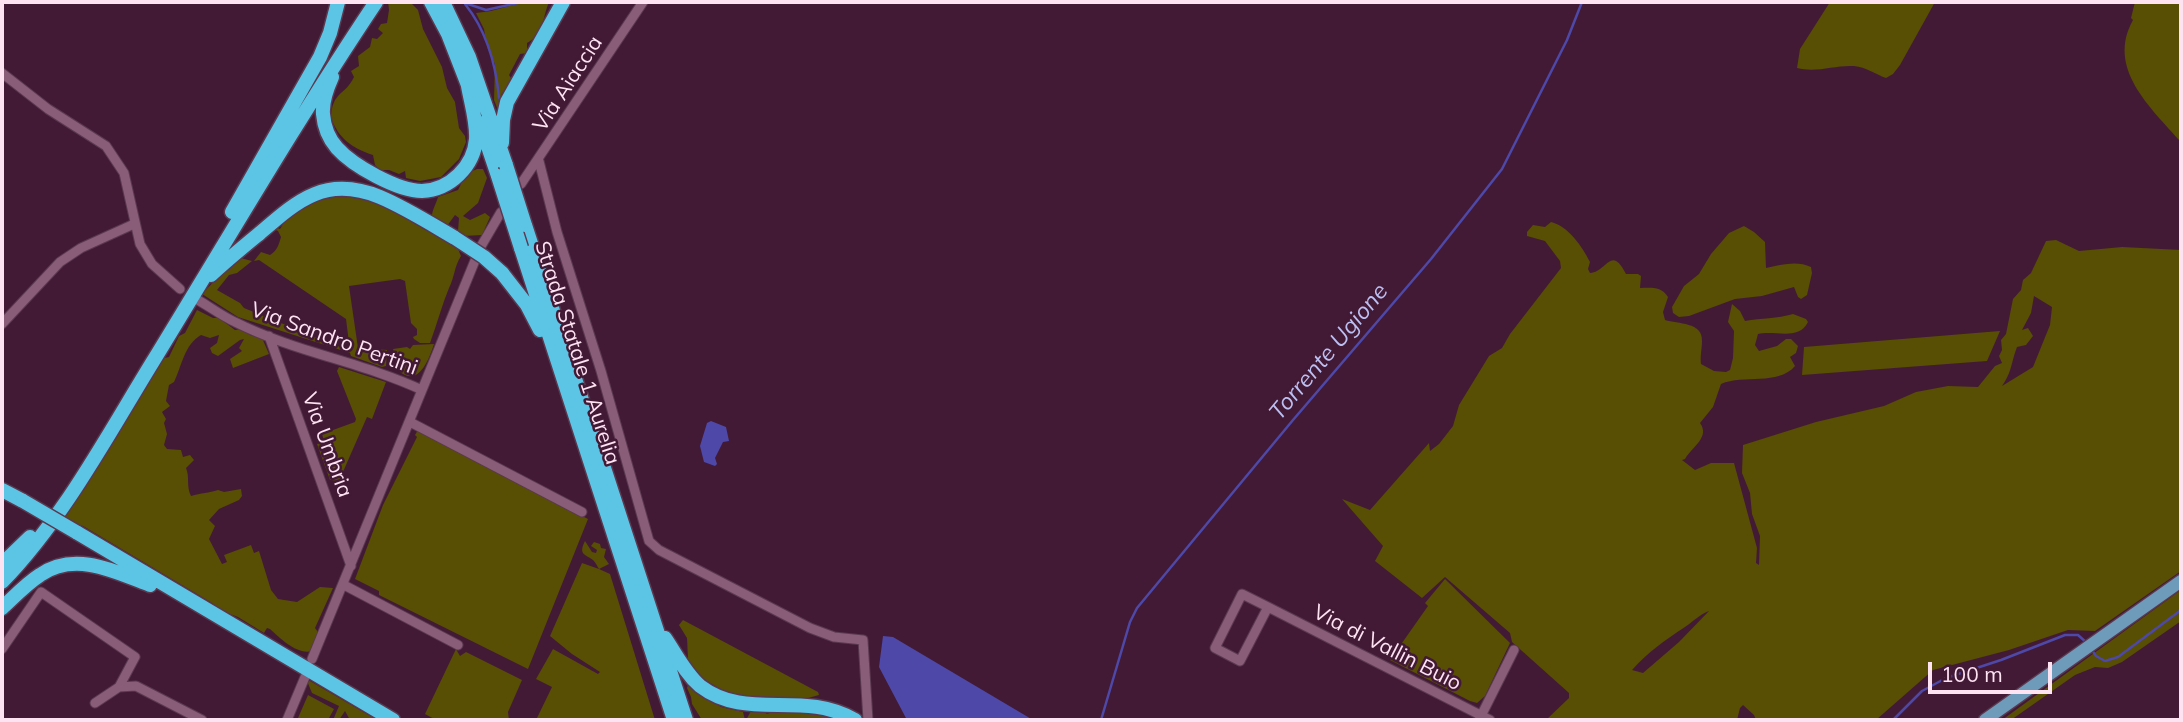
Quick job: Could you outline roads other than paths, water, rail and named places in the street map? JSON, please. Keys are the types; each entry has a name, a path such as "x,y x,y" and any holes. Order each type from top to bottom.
{"highway":[{"path":"142,379 175,312 320,57 338,2"},
{"path":"194,300 286,139 376,2"},
{"name":"Strada Statale 1 Aurelia","path":"431,2 448,34 525,225 686,720"},
{"name":"Strada Statale 1 Aurelia","path":"443,2 469,57 502,165 521,248 674,720"},
{"path":"502,165 503,120 507,102 563,2"},
{"path":"340,56 324,101 324,120 328,134 337,148 349,159 407,189 421,191 437,188 460,174 470,160 476,138 468,86"},
{"path":"2,582 44,533 210,276 303,198 321,192 354,190 379,197 455,238 484,257 502,273 533,315 560,369"},
{"path":"2,564 30,537 81,477"},
{"path":"2,490 392,720"},
{"path":"2,608 48,570 77,563 110,570 192,601"},
{"path":"654,623 693,679 725,700 754,706 814,706 835,710 855,720"}],"main road":[{"path":"1986,720 2181,581"}],"street":[{"name":"Via Aiaccia","path":"521,184 643,2"},
{"path":"2,73 48,109 106,146 124,173 140,244 152,264 180,289"},
{"path":"539,160 557,232 601,371 649,541 659,550 810,628 834,637 863,640 869,720"},
{"path":"480,248 501,212"},
{"path":"2,324 60,262 81,248 134,224"},
{"path":"312,659 476,258"},
{"name":"Via Sandro Pertini","path":"194,300 234,322 269,336 391,376 422,390"},
{"name":"Via Umbria","path":"269,336 351,566"},
{"path":"410,422 582,512"},
{"path":"344,585 458,645"},
{"path":"2,649 41,592 135,657 119,687 95,703"},
{"name":"Via di Vallin Buio","path":"1268,607 1241,661 1214,648 1242,594 1268,607 1484,719"},
{"path":"1484,719 1514,650"},
{"path":"287,720 305,677"},
{"path":"119,687 136,686 202,720"}],"waterway":[{"path":"462,2 486,10 522,2"},
{"name":"Torrente Ugione","path":"1101,720 1130,622 1137,608 1431,259 1502,169 1567,40 1582,2"},
{"path":"465,4 479,25 489,48 499,98"},
{"path":"2091,649 2105,661 2118,657 2181,610"},
{"path":"1893,720 1922,691 1946,678 2065,635 2078,635 2087,643"}]}
